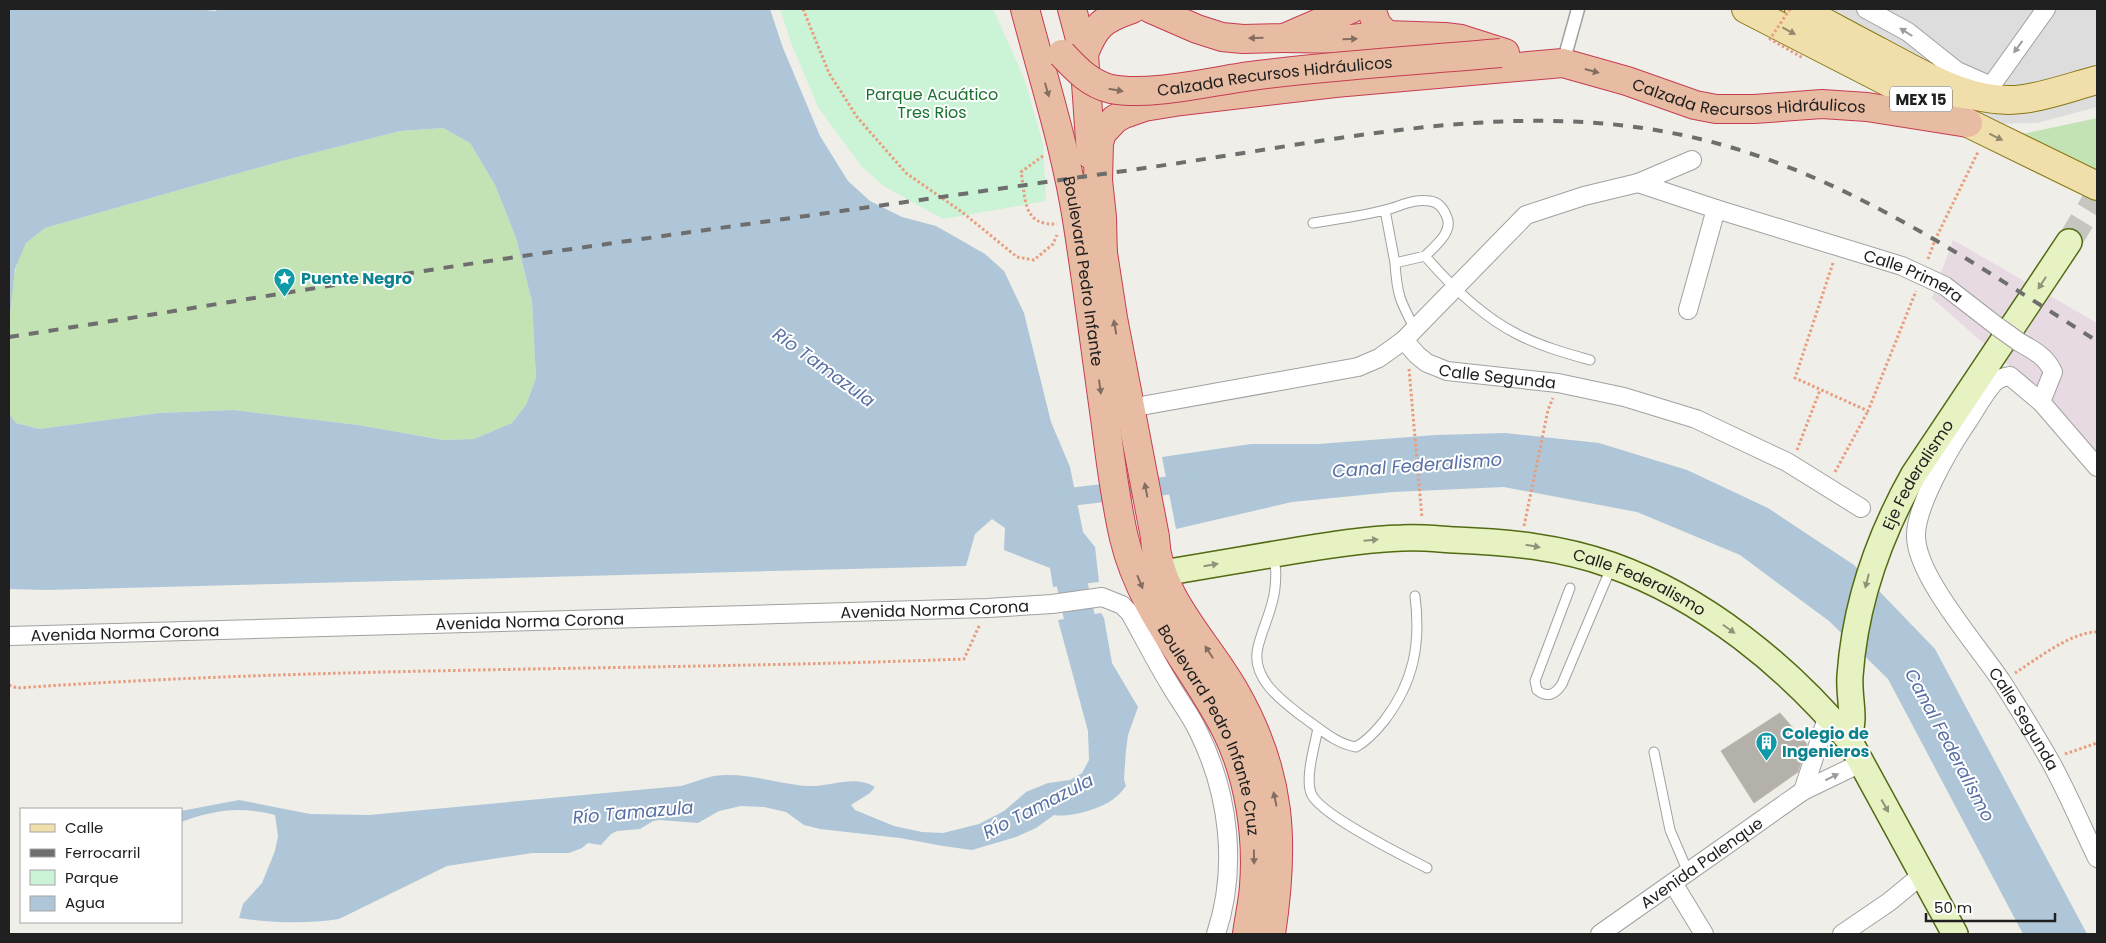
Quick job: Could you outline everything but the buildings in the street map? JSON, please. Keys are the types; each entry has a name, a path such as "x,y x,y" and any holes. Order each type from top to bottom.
{"highway":[{"path":"1015,9 1061,53"},
{"name":"Boulevard Pedro Infante","path":"1026,9 1061,53 1089,137 1103,259 1155,537"},
{"path":"1042,9 1054,41 1061,53"},
{"name":"Boulevard Pedro Infante","path":"1072,9 1061,53 1062,144 1078,224 1109,451 1124,536"},
{"path":"1061,53 1091,36 1106,19 1132,9"},
{"path":"1151,9 1222,37 1242,39 1352,39 1387,35 1453,38 1509,53"},
{"path":"1284,38 1351,9"},
{"path":"1371,9 1377,25 1387,35"},
{"name":"Calzada Recursos Hidráulicos","path":"1061,53 1082,74 1095,83 1125,91 1147,91 1272,73 1509,53 1562,64 1627,81 1695,105 1716,110 1822,104 1868,107 1978,128"},
{"name":"Calzada Recursos Hidráulicos","path":"1103,259 1102,217 1098,180 1099,144 1102,133 1115,119 1144,107 1181,101 1335,83 1562,64"},
{"name":"Boulevard Pedro Infante Cruz","path":"1124,536 1134,569 1157,620 1226,731 1240,766 1249,804 1254,858 1254,886 1247,934"},
{"name":"Boulevard Pedro Infante Cruz","path":"1155,537 1163,573 1174,599 1234,690 1256,734 1269,770 1277,808 1280,849 1277,893 1271,934"}],"main road":[{"name":"MEX 15","path":"1746,9 1978,128 2097,186"},
{"name":"MEX 15","path":"1799,9 1920,74 1976,96 2023,100 2097,80"},
{"path":"1827,9 1890,42 1957,71"},
{"path":"2058,90 2097,68"},
{"name":"Eje Federalismo","path":"1851,730 1850,677 1856,630 1869,573 1883,535 1914,474 2069,242"},
{"name":"Calle Federalismo","path":"1163,573 1348,542 1402,538 1519,543 1570,552 1612,565 1671,592 1708,614 1746,641 1828,715 1851,730 1861,763 1955,934"}],"street":[{"path":"1562,64 1578,9"},
{"path":"1866,9 1908,32 1957,71 1991,86 2046,9"},
{"path":"1130,408 1358,367 1379,358 1410,334 1526,215 1584,196 1638,183 1692,160"},
{"name":"Calle Primera","path":"1638,183 1902,266 1946,286 1998,327 2040,354 2049,362 2053,372 2041,402"},
{"path":"1688,310 1716,209"},
{"name":"Calle Segunda","path":"1410,334 1422,359 1447,371 1558,383 1624,398 1696,419 1791,465 1861,508"},
{"name":"Calle Segunda","path":"2041,402 2010,376 2002,377 1990,387 1951,447 1920,514 1916,535 1917,550 1923,567 1936,589 2002,682 2049,760 2097,858"},
{"path":"2041,402 2097,467"},
{"name":"Avenida Norma Corona","path":"9,636 988,608 1052,604 1102,597 1122,604 1130,613 1198,731 1211,761 1221,794 1226,822 1228,857 1224,899 1216,934"},
{"path":"1803,791 1828,715"},
{"name":"Avenida Palenque","path":"1600,934 1803,791 1861,763"},
{"path":"1842,934 1888,902 1923,874"},
{"path":"1673,883 1704,934"}],"lane":[{"path":"1313,223 1384,210 1423,200 1432,201 1439,205 1448,218 1447,231 1425,256 1395,263"},
{"path":"1384,210 1395,263 1397,291 1410,334"},
{"path":"1425,256 1475,306 1516,334 1590,360"},
{"path":"1270,555 1274,563 1275,594 1258,647 1259,670 1274,692 1318,728 1339,742 1356,747 1371,736 1389,715 1412,669 1418,635 1415,596"},
{"path":"1570,588 1535,681 1537,690 1543,695 1557,692 1562,684 1612,565"},
{"path":"1318,728 1309,783 1314,799 1322,807 1342,820 1427,868"},
{"path":"1654,752 1670,830 1688,872"}],"path":[{"path":"803,9 829,73 857,117 906,173 962,212 1017,257 1034,260 1053,244 1061,224 1047,225 1039,223 1032,218 1028,208 1021,172 1062,144"},
{"path":"1790,9 1770,39 1803,58"},
{"path":"1827,486 1868,411 1978,128"},
{"path":"1839,246 1795,378 1868,411"},
{"path":"1409,366 1422,515"},
{"path":"1791,465 1820,390"},
{"path":"1528,510 1548,410"},
{"path":"9,685 17,688 126,680 723,667 964,658 988,608"},
{"path":"2002,682 2054,647 2089,632 2097,632"},
{"path":"2049,760 2097,743"}],"shaded area":[{"path":"1762,9 2097,9 2097,107 2037,123 1987,124"},
{"path":"1953,240 2097,323 2097,455 2066,416 1932,298"}],"green space":[{"name":"Parque Acuático Tres Rios","path":"780,9 993,9 1024,78 1043,144 1046,201 943,219 885,187 862,167 818,107 792,45"},
{"path":"2097,118 2097,178 2008,137"},
{"path":"443,128 470,143 495,185 516,238 532,302 536,378 526,405 512,423 474,439 443,440 358,425 234,410 159,413 39,429 16,423 9,414 9,324 14,275 20,255 27,242 45,228 282,161 400,131"}],"water":[{"path":"9,9 195,9 215,11 220,9 770,9 783,48 820,136 848,181 870,201 902,217 936,226 985,254 1004,271 1024,313 1051,422 1070,467 1083,532 1095,547 1099,582 1053,587 1050,568 1004,550 1005,528 992,519 975,534 966,566 46,590 9,589 9,414 16,423 39,429 159,413 234,410 358,425 443,440 474,439 512,423 526,405 536,378 532,302 516,238 495,185 470,143 443,128 400,131 282,161 45,228 26,243 15,269 9,323"},
{"path":"1505,433 1599,443 1687,470 1768,508 1854,565 1935,649 2087,934 2023,934 1888,679 1829,621 1740,555 1637,512 1504,487 1393,492 1292,502 1176,529 1162,457 1251,444 1318,444 1436,435"},
{"path":"1101,613 1104,618 1112,663 1138,707 1128,735 1124,779 1126,786 1114,798 1100,807 1076,814 1054,815 1036,828 1016,837 972,850 900,838 820,829 804,825 786,812 764,807 741,806 719,811 698,823 653,821 640,829 617,831 611,834 601,845 588,843 582,848 569,853 532,853 447,866 339,919 314,922 277,922 239,918 243,904 262,883 275,851 278,836 275,815 239,810 216,812 182,822 182,811 239,800 310,814 369,815 681,786 714,776 739,775 789,784 814,786 853,781 868,783 875,787 870,793 851,805 855,810 894,826 922,832 943,833 979,824 1004,811 1026,792 1048,783 1070,780 1082,773 1089,760 1088,731 1058,620"}],"waterway":[{"name":"Canal Federalismo","path":"1052,499 1190,483"},
{"name":"Río Tamazula","path":"1060,544 1066,556 1085,643 1091,657"}],"tunnel":[{"path":"2069,242 2097,196"}],"railway":[{"path":"9,337 459,266 1137,169 1350,136 1484,122 1572,121 1661,131 1721,145 1779,164 1835,187 1889,214 1942,244 2097,341"}],"place":[{"name":"Puente Negro","path":"285,297"},
{"name":"Colegio de Ingenieros","path":"1766,761"}]}
